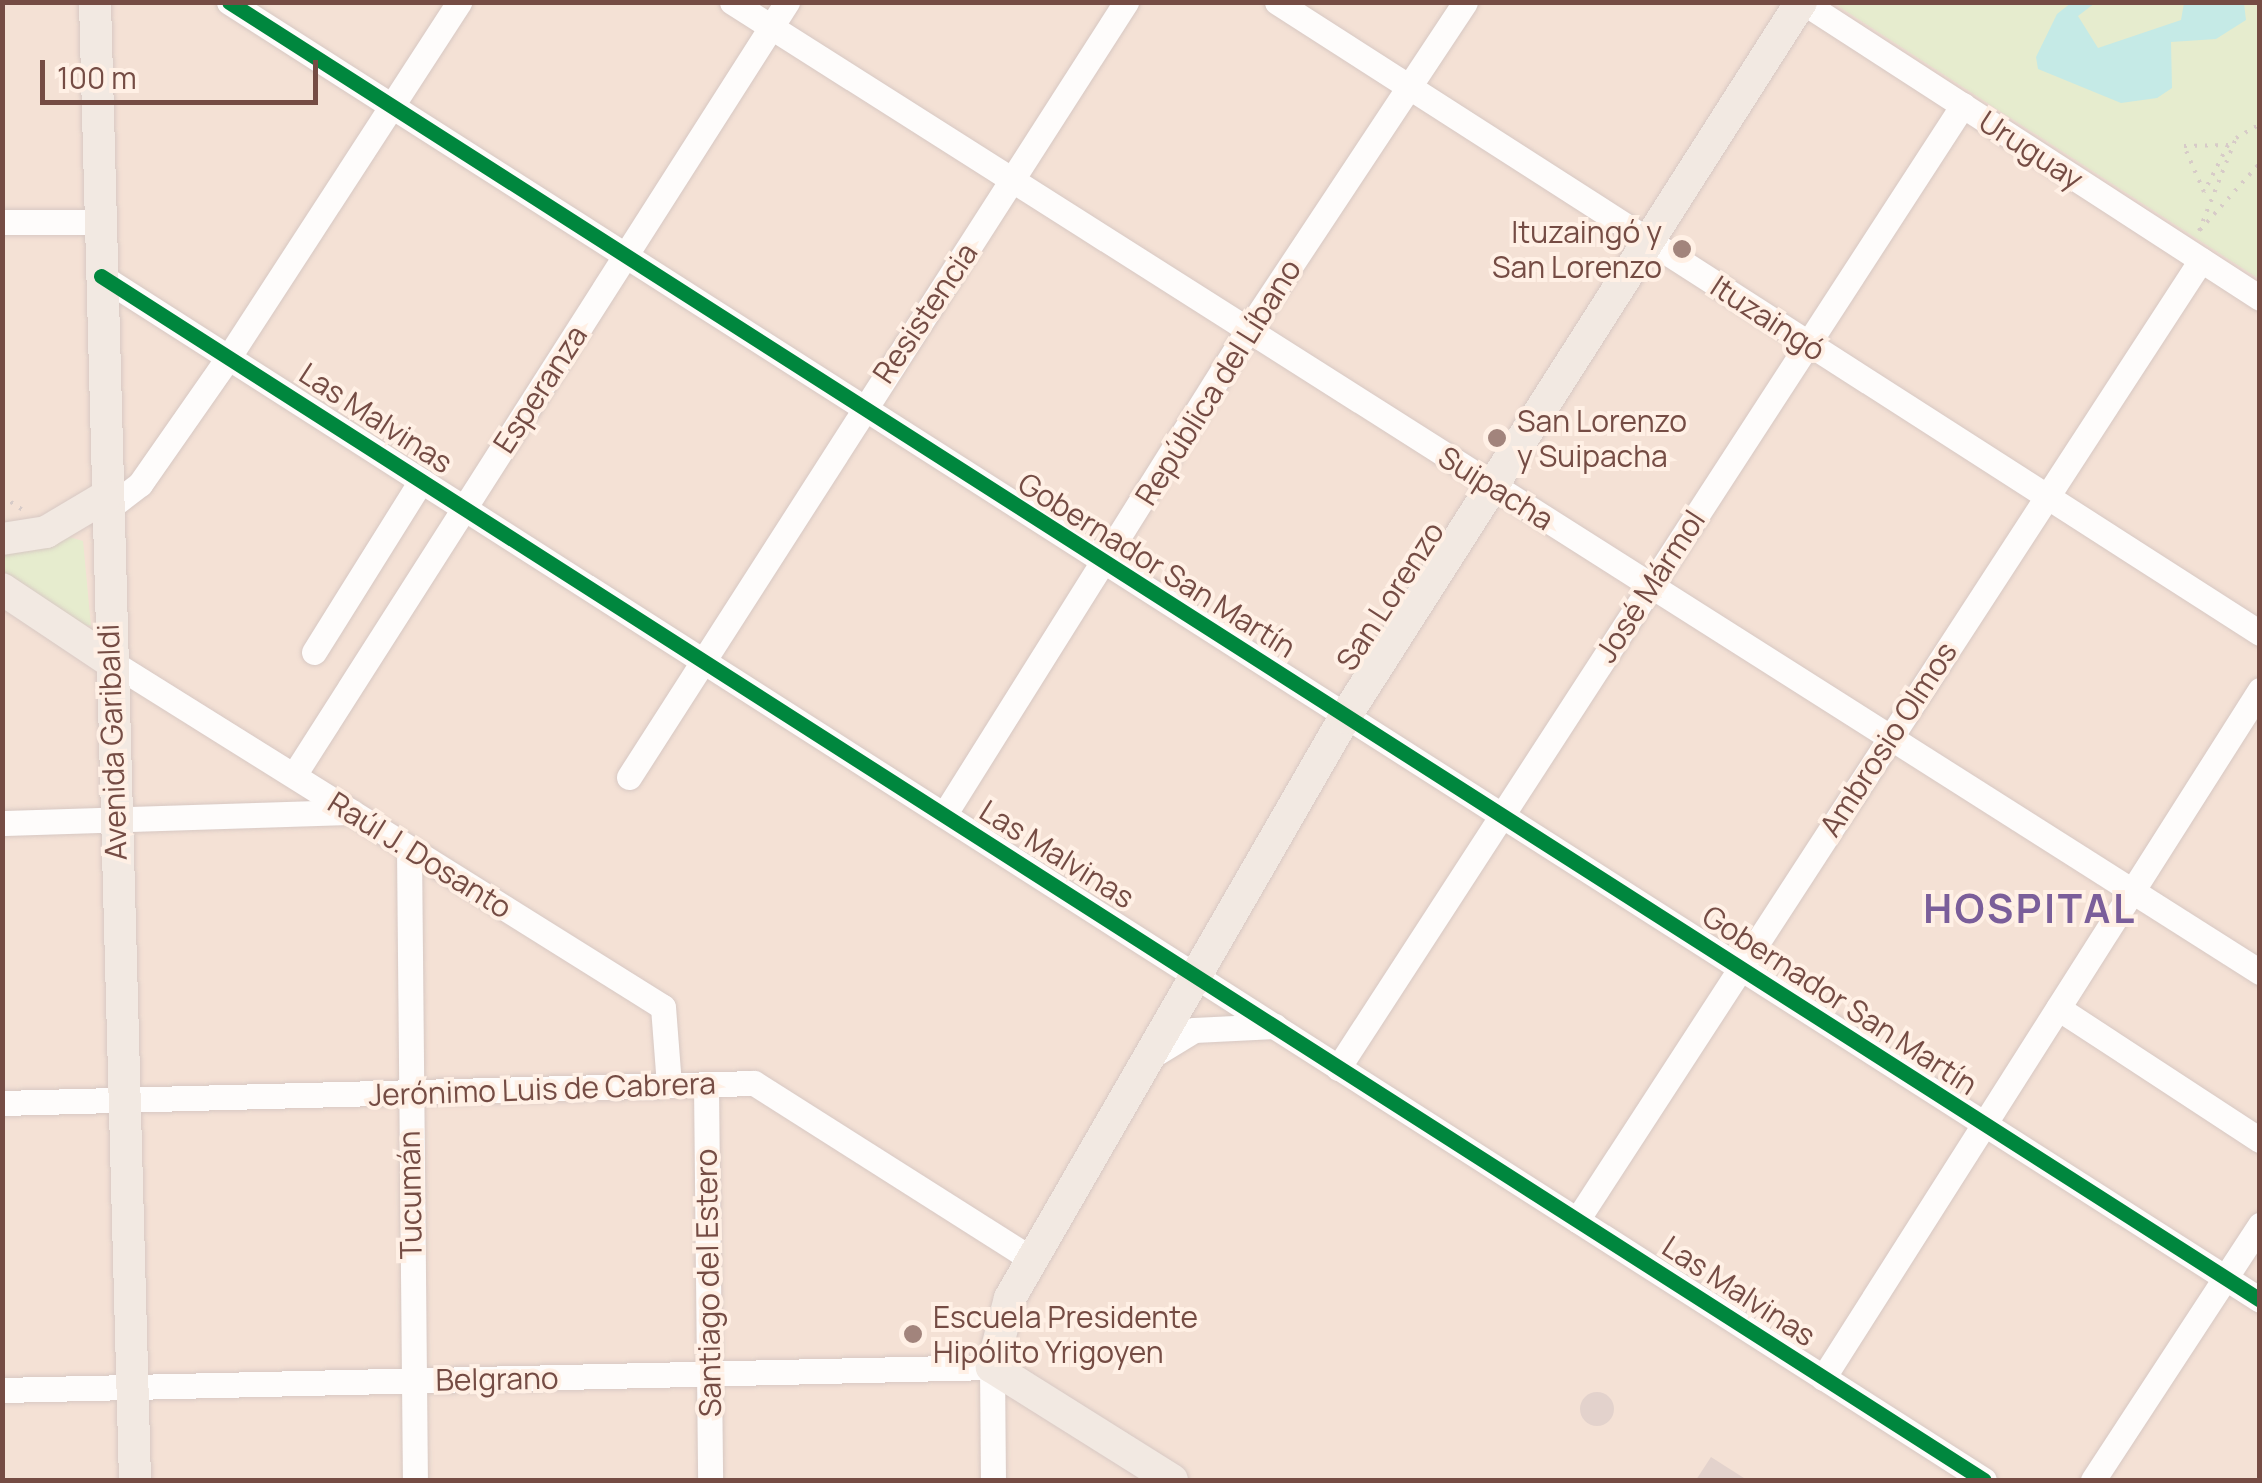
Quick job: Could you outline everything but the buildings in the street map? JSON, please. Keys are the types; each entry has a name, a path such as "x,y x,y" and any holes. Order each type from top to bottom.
{"main road":[{"name":"Avenida Garibaldi","path":"95,2 110,661 136,1480"},
{"name":"San Lorenzo","path":"992,1367 1000,1323 1030,1258 1345,717 1802,2"},
{"path":"2,539 106,510"},
{"path":"2,590 110,661"},
{"path":"992,1367 1172,1480"}],"street":[{"name":"Gobernador San Martín","path":"230,2 392,112 2260,1300"},
{"path":"106,510 140,484 230,355 392,112 459,2"},
{"name":"Suipacha","path":"732,2 2260,972"},
{"name":"Esperanza","path":"294,775 787,2"},
{"name":"Resistencia","path":"630,777 861,410 1126,2"},
{"name":"Ituzaingó","path":"1278,2 2260,633"},
{"name":"República del Líbano","path":"944,815 1105,564 1248,330 1464,2"},
{"name":"Uruguay","path":"1802,2 2194,247 2260,298"},
{"name":"José Mármol","path":"1338,1068 1806,342 1963,106"},
{"path":"2,222 100,222"},
{"name":"Ambrosio Olmos","path":"1577,1220 2046,496 2194,247"},
{"name":"Las Malvinas","path":"101,276 1984,1480"},
{"path":"314,652 421,481"},
{"name":"Raúl J. Dosanto","path":"110,661 663,1007 669,1086"},
{"path":"1823,1378 2260,690"},
{"path":"2,823 352,812"},
{"name":"Tucumán","path":"409,849 408,1092 415,1480"},
{"path":"2058,1008 2260,1140"},
{"path":"1144,1061 1194,1030 1276,1026"},
{"name":"Jerónimo Luis de Cabrera","path":"2,1103 706,1084 770,1087 1030,1258"},
{"name":"Santiago del Estero","path":"706,1084 710,1480"},
{"path":"2093,1480 2260,1225"},
{"path":"992,1367 993,1480"},
{"name":"Belgrano","path":"2,1390 992,1367"}],"path":[{"path":"2194,247 2236,138 2260,124"},
{"path":"2228,145 2220,160 2204,192 2184,146 2228,145"},
{"path":"2194,247 2260,163"}],"shaded area":[{"path":"3,3 2259,3 2259,1480 3,1480"}],"green space":[{"path":"1836,3 2259,3 2259,279 1841,8"},
{"path":"69,537 83,541 91,626 78,625 3,576 2,549"}],"water":[{"path":"2071,3 2095,3 2078,16 2098,48 2181,20 2184,3 2244,3 2246,20 2216,39 2171,42 2172,88 2157,98 2121,103 2038,69 2036,57 2057,14"}],"cycle path":[{"path":"229,2 2260,1300"},
{"path":"101,276 1984,1480"}],"place":[{"name":"Ituzaingó y San Lorenzo","path":"1682,249"},
{"name":"San Lorenzo y Suipacha","path":"1497,438"},
{"name":"Escuela Presidente Hipólito Yrigoyen","path":"913,1334"}],"district":[{"name":"HOSPITAL","path":"2030,908"}]}
